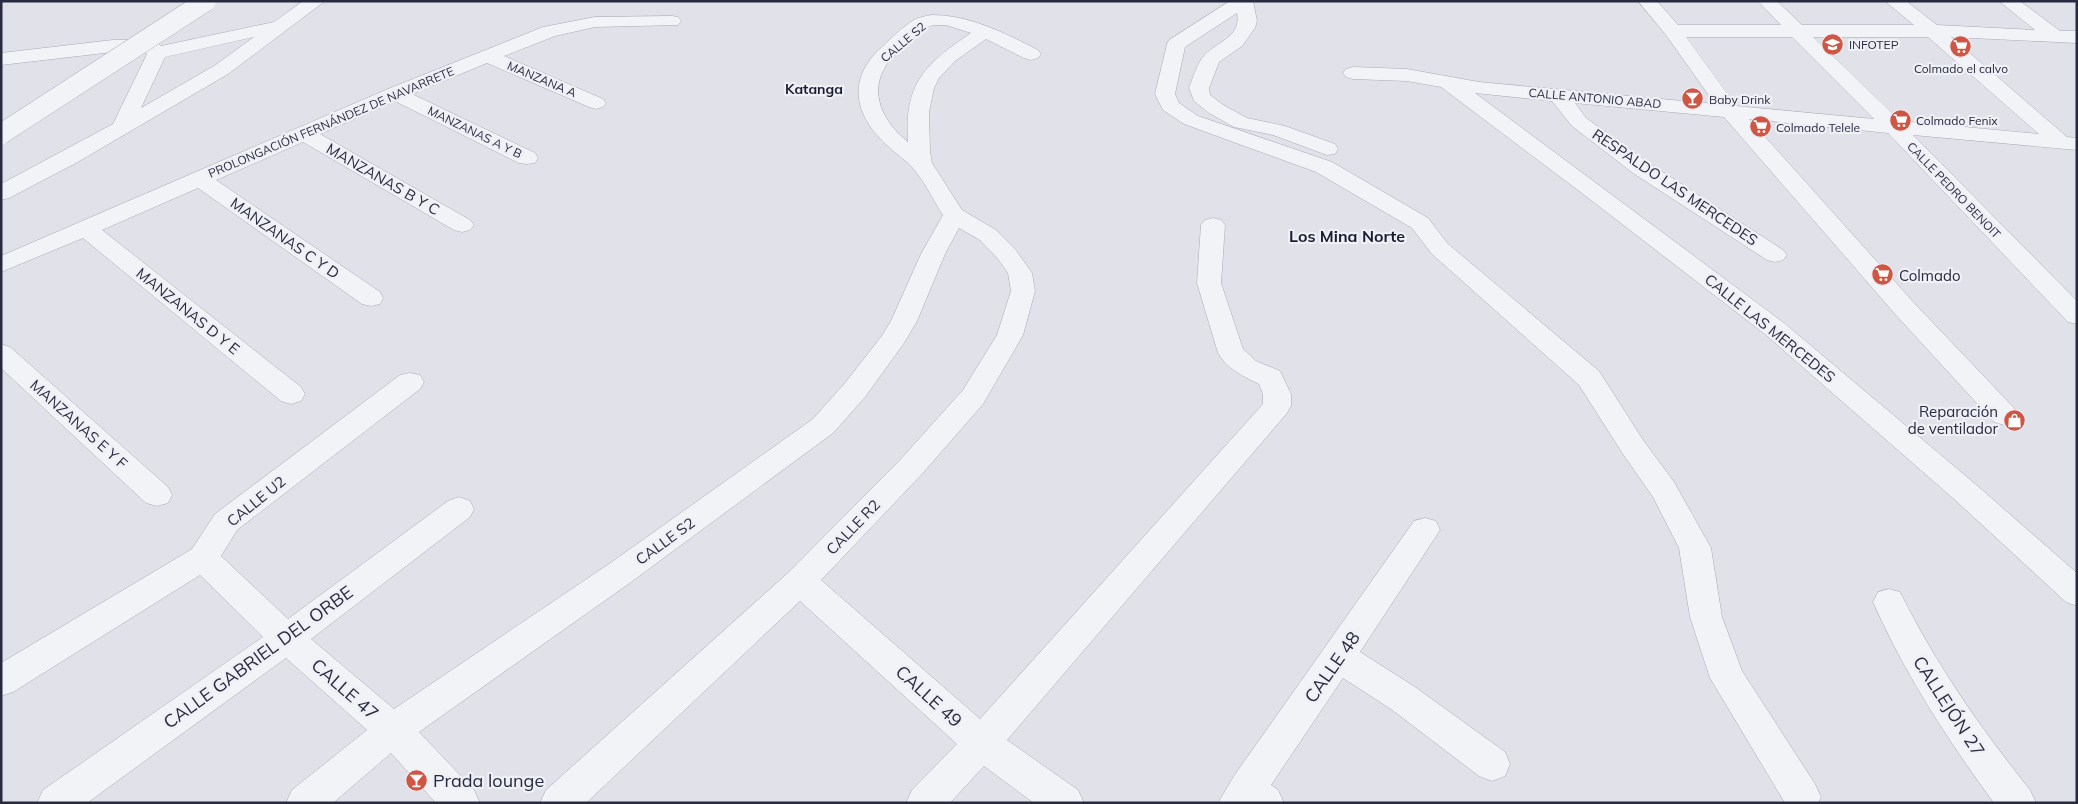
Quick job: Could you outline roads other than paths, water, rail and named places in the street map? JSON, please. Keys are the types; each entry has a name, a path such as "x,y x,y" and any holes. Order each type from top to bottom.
{"street":[{"path":"1,134 206,1"},
{"path":"1,193 68,158 221,70 272,27 316,1"},
{"path":"1420,223 1324,168 1191,120 1170,106 1165,94 1176,44 1243,1 1248,21 1246,28 1234,42 1212,59 1199,88 1201,97 1216,109 1241,123 1278,130 1332,151 1354,163 1420,223 1440,249 1589,378 1633,447 1664,490 1695,548 1706,617 1727,678 1802,797"},
{"path":"1648,1 1673,31 1729,110 1904,309 2004,415"},
{"name":"CALLE PEDRO BENOIT","path":"1767,1 1893,126 2077,316"},
{"path":"1894,1 2069,143 2077,156"},
{"path":"2008,1 2077,51"},
{"name":"CALLE S2","path":"920,163 894,142 872,113 868,99 868,85 871,74 880,59 921,23 932,20 947,20 985,31"},
{"name":"PROLONGACIÓN FERNÁNDEZ DE NAVARRETE","path":"1,264 396,93 550,31 574,25 619,21 672,21"},
{"path":"206,25 272,27"},
{"path":"156,53 272,27"},
{"path":"954,215 920,163 918,124 921,97 928,82 938,67 985,31 1031,54"},
{"path":"1673,31 1933,31 2077,37"},
{"path":"1,59 133,45 150,46 156,53"},
{"path":"122,126 156,53"},
{"name":"MANZANA A","path":"487,56 596,103"},
{"name":"CALLE ANTONIO ABAD","path":"1353,73 1407,75 1448,83 1558,95 2069,143"},
{"name":"CALLE LAS MERCEDES","path":"1448,83 1586,184 1775,329 1964,491 2077,592"},
{"name":"MANZANAS A Y B","path":"396,93 527,158"},
{"name":"RESPALDO LAS MERCEDES","path":"1558,95 1579,122 1641,168 1775,255"},
{"name":"MANZANAS B Y C","path":"304,133 462,225"},
{"name":"MANZANAS C Y D","path":"199,178 371,298"},
{"name":"CALLE S2","path":"305,803 393,730 620,573 823,426 855,390 891,343 904,321 933,254 954,215"},
{"name":"CALLE R2","path":"559,803 800,581 910,467 973,396 1010,335 1023,291 1020,273 1006,254 988,235 954,215"},
{"path":"925,803 982,743 1277,406 1277,394 1270,378 1247,367 1231,353 1209,283 1213,225"},
{"name":"MANZANAS D Y E","path":"85,228 291,394"},
{"name":"MANZANAS E Y F","path":"1,353 157,495"},
{"name":"CALLE U2","path":"1,681 203,558 226,522 410,382"},
{"name":"CALLE GABRIEL DEL ORBE","path":"56,803 287,639 459,509"},
{"name":"CALLE 48","path":"1250,798 1339,657 1425,530"},
{"name":"CALLE 47","path":"203,558 287,639 393,730 461,803"},
{"name":"CALLE 49","path":"800,581 982,743 1066,803"},
{"name":"CALLEJÓN 27","path":"1889,602 1915,655 1941,698 2017,803"},
{"path":"1339,657 1403,698 1492,764"}],"place":[{"name":"INFOTEP","path":"1833,44"},
{"name":"Colmado el calvo","path":"1961,47"},
{"name":"Baby Drink","path":"1693,99"},
{"name":"Colmado Fenix","path":"1900,120"},
{"name":"Colmado Telele","path":"1760,127"},
{"name":"Colmado","path":"1883,275"},
{"name":"Reparación de ventilador","path":"2014,420"},
{"name":"Prada lounge","path":"417,780"}],"district":[{"name":"Katanga","path":"814,89"},
{"name":"Los Mina Norte","path":"1347,236"}]}
